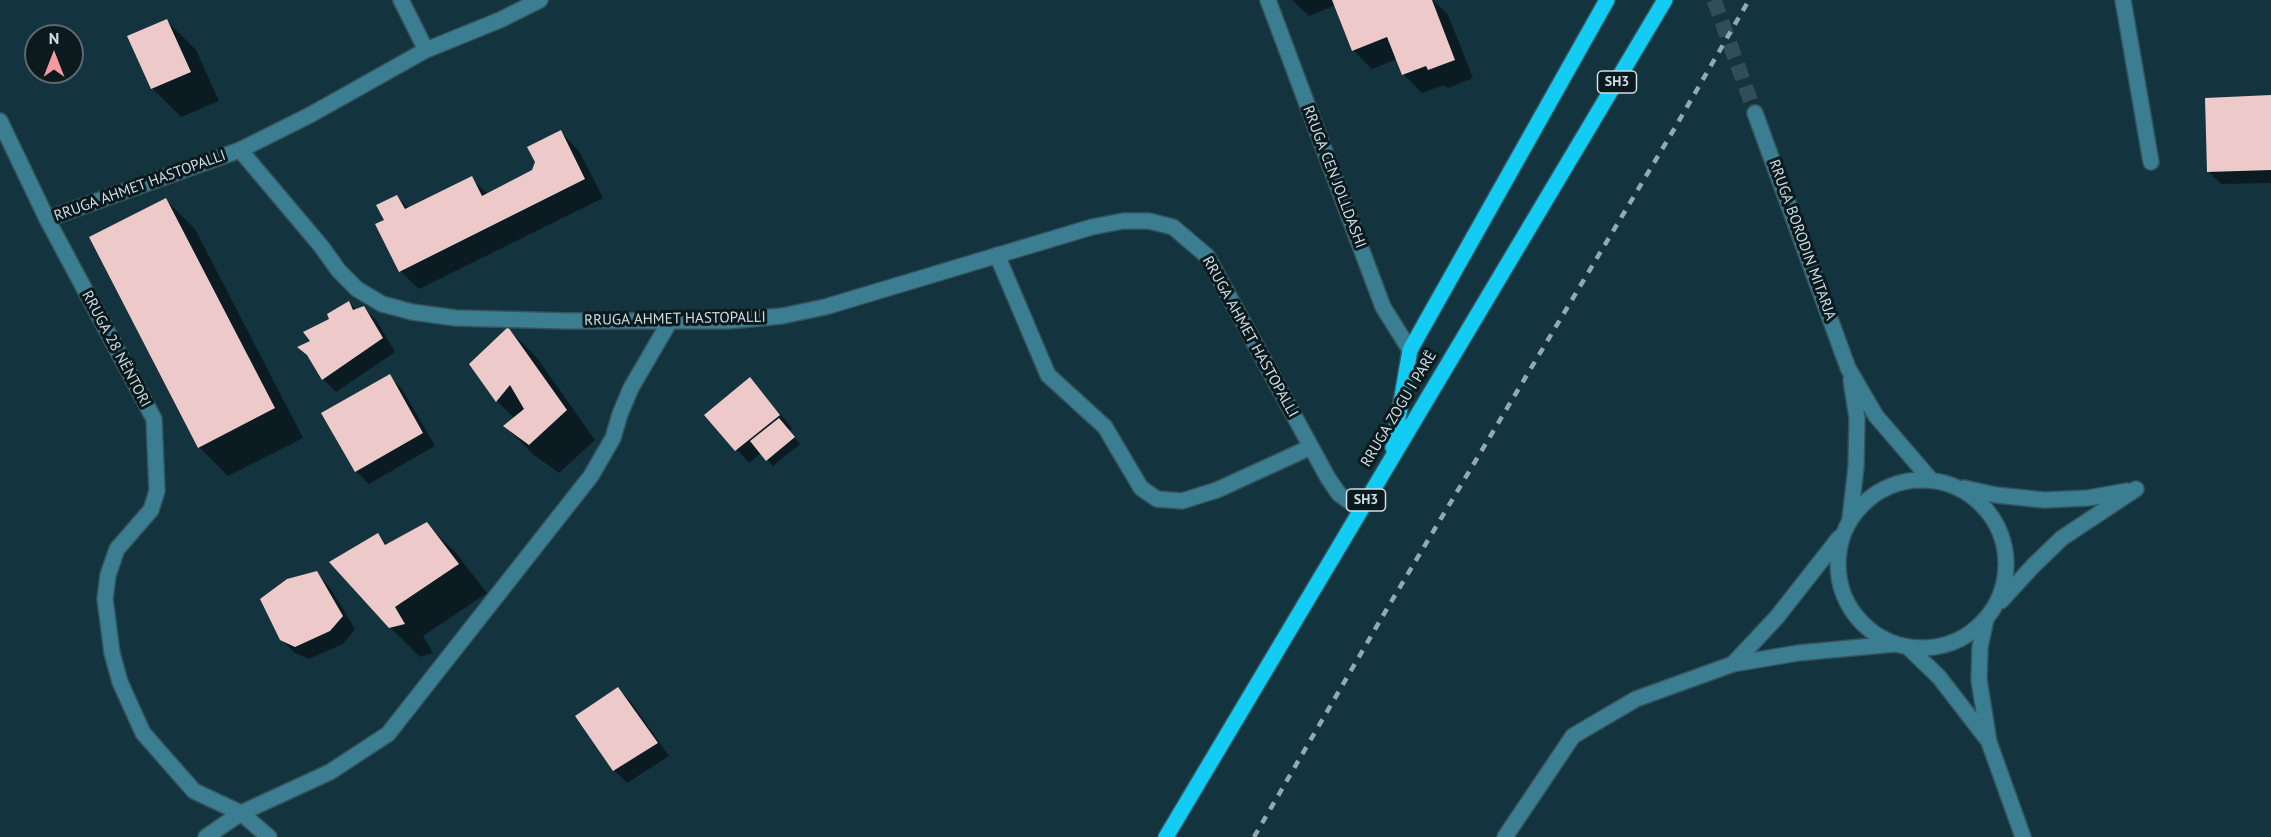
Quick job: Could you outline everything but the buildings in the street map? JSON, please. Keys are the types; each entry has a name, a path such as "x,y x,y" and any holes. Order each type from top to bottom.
{"main road":[{"path":"1393,454 1398,410 1410,350 1607,0"},
{"name":"RRUGA ZOGU I PARË","path":"1166,837 1665,0"}],"street":[{"path":"401,0 426,50"},
{"path":"240,150 310,115 426,50 500,20 540,0"},
{"name":"RRUGA CEN JOLLDASHI","path":"1268,0 1383,307 1410,350"},
{"path":"2123,0 2151,162"},
{"name":"RRUGA BORODIN MITARJA","path":"1755,113 1848,368 1875,416 1931,480"},
{"name":"RRUGA 28 NËNTORI","path":"0,120 47,219 154,419 157,491 151,510 117,549 108,575 105,599 112,653 120,682 142,733 194,791 241,813 269,837"},
{"name":"RRUGA AHMET HASTOPALLI","path":"47,219 240,150 321,246 339,271 357,289 382,304 412,312 456,318 568,321 728,321 782,316 825,307 1092,227 1123,221 1149,221 1173,227 1208,256 1311,447 1339,494 1360,509"},
{"path":"997,255 1047,375 1105,427 1141,488 1157,499 1182,501 1217,490 1311,447"},
{"path":"206,837 241,813 330,772 388,734 591,476 613,438 631,388 670,321"},
{"name":"RRUGA BORODIN MITARJA","path":"1848,368 1857,418 1856,467 1848,524"},
{"path":"1505,837 1573,736 1636,699 1732,663 1798,653 1902,646 1930,648 1952,643 1970,633 1990,614 2062,538 2136,489 2088,498 2044,500 1996,495 1931,480 1912,480 1894,484 1862,504 1777,617 1732,663"},
{"path":"1952,485 1974,497 1991,515 2002,537 2007,562 2004,586 1990,614 1980,646 1979,680 1989,742 2024,837"},
{"path":"1848,524 1838,552 1838,575 1844,597 1856,617 1874,633 1902,646 1939,677 1989,742"}],"tunnel":[{"path":"1714,0 1755,113"}],"railway":[{"path":"1254,837 1749,0"}]}
